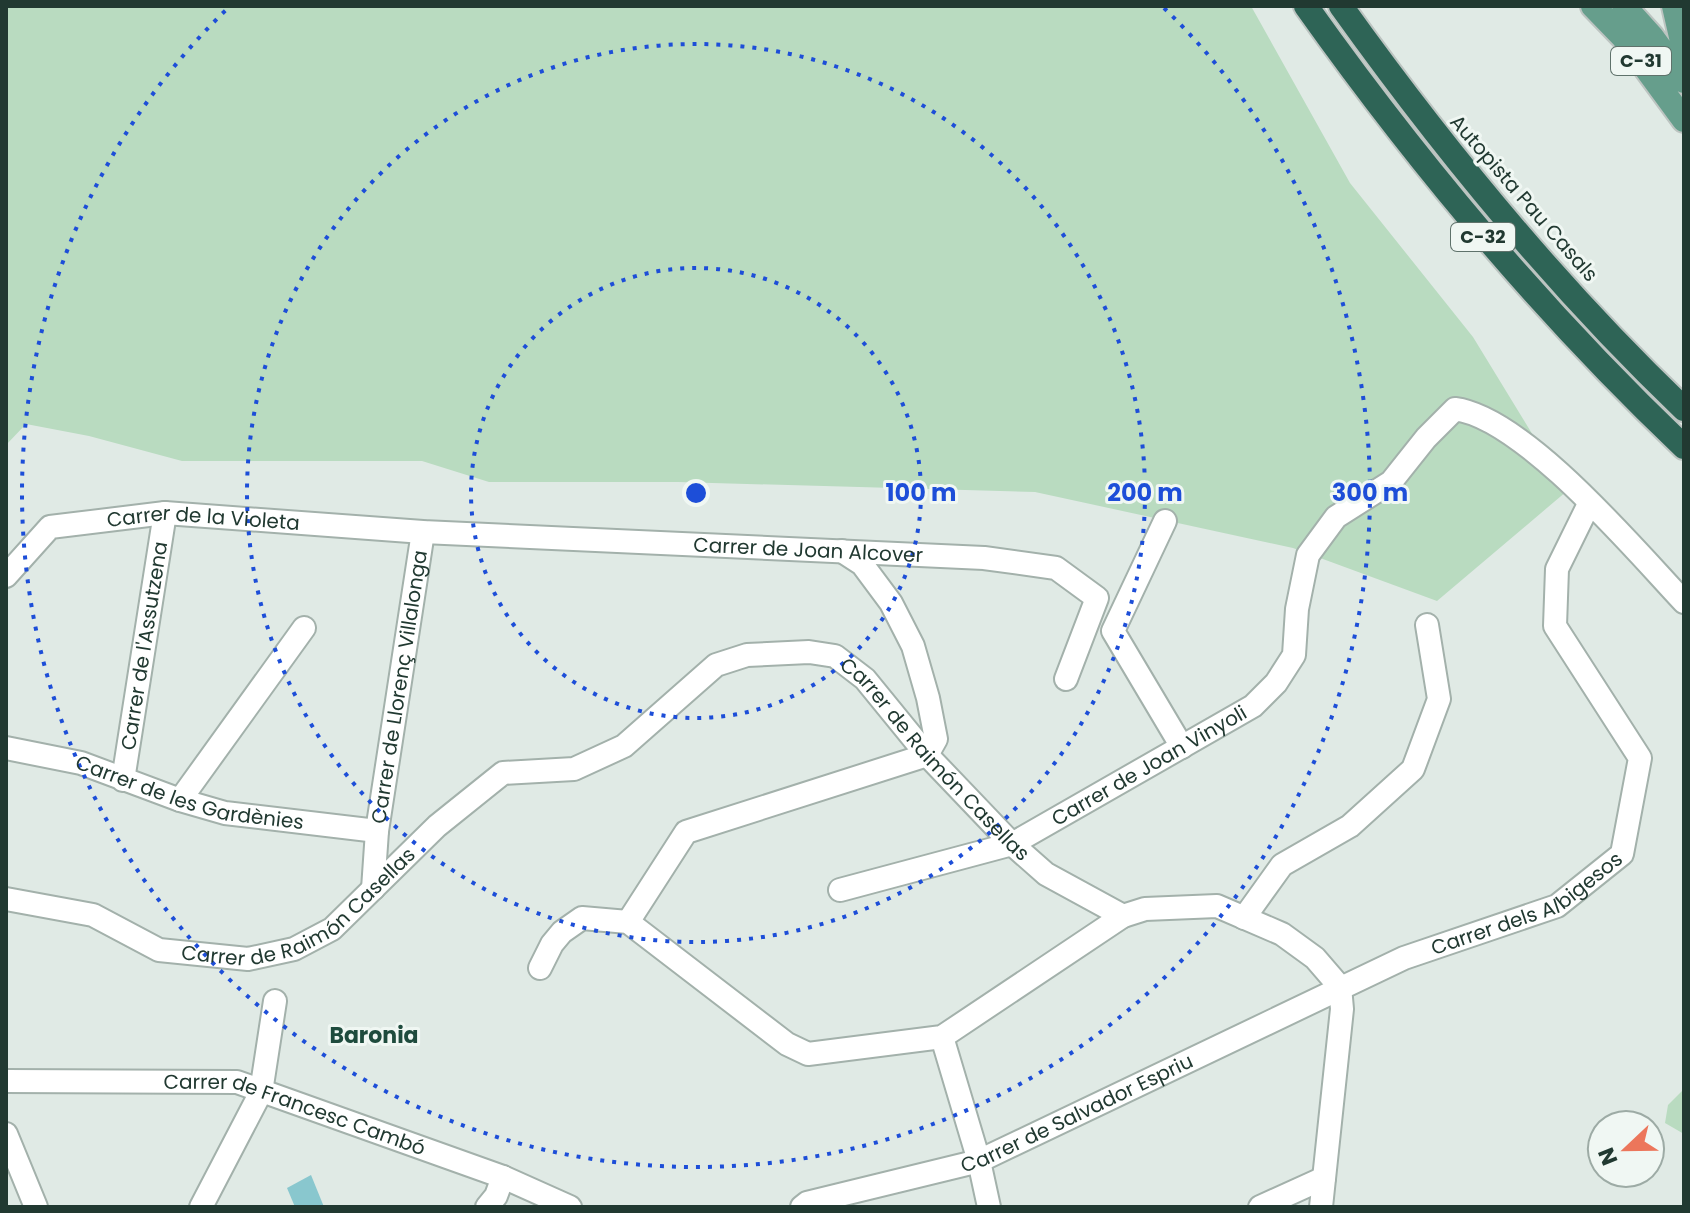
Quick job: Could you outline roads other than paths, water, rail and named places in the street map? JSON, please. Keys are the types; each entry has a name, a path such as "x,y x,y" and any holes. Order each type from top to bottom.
{"highway":[{"name":"C-32","path":"1306,6 1374,101 1495,251 1625,391 1684,447"},
{"name":"Autopista Pau Casals","path":"1341,6 1487,198 1536,255 1684,409"}],"main road":[{"name":"C-31","path":"1593,6 1623,37 1684,120"},
{"path":"1609,6 1650,53 1684,120"},
{"name":"C-31","path":"1624,6 1652,37 1684,81"},
{"path":"1674,6 1684,50"}],"street":[{"name":"Carrer de Joan Vinyoli","path":"840,890 1012,844 1253,706 1276,683 1294,655 1297,609 1308,555 1336,517 1391,482 1426,438 1455,409 1470,411 1531,447 1589,504"},
{"path":"1589,504 1684,602"},
{"name":"Carrer dels Albigesos","path":"1340,987 1404,958 1557,906 1622,854 1640,758 1555,626 1557,569 1589,504"},
{"name":"Carrer de la Violeta","path":"6,576 50,527 165,513 423,532"},
{"name":"Carrer de l'Assutzena","path":"123,780 165,513"},
{"path":"1165,521 1113,631 1182,747"},
{"name":"Carrer de Joan Alcover","path":"423,532 984,558 1056,568 1097,598 1066,679"},
{"name":"Carrer de Llorenç Villalonga","path":"373,889 377,831 423,532"},
{"path":"628,922 686,832 927,755 936,739 913,646 891,603 862,564 842,551"},
{"path":"1244,918 1282,865 1350,826 1413,769 1439,699 1427,625"},
{"path":"180,800 304,628"},
{"name":"Carrer de Raimón Casellas","path":"15,901 93,915 159,950 248,959 294,949 332,929 437,826 503,773 574,769 624,746 716,665 747,655 809,652 835,656 865,679 927,755 1012,844 1046,874 1123,916"},
{"name":"Carrer de les Gardènies","path":"6,748 81,763 180,800 225,813 377,831"},
{"path":"540,968 562,932 582,918 628,922 787,1044 808,1054 942,1037 1123,916 1145,909 1217,906 1282,934 1315,958 1340,987 1342,1009 1321,1207"},
{"name":"Carrer de Salvador Espriu","path":"802,1207 807,1203 979,1161 1340,987"},
{"path":"201,1207 261,1092 275,1001"},
{"path":"942,1037 979,1161 989,1207"},
{"name":"Carrer de Francesc Cambó","path":"6,1081 237,1082 503,1177 570,1207"},
{"path":"6,1134 36,1207"},
{"path":"487,1207 496,1196 503,1177"},
{"path":"1260,1207 1324,1178"}],"water":[{"path":"311,1175 324,1207 295,1207 287,1188"}],"district":[{"name":"Baronia","path":"374,1035"}]}
